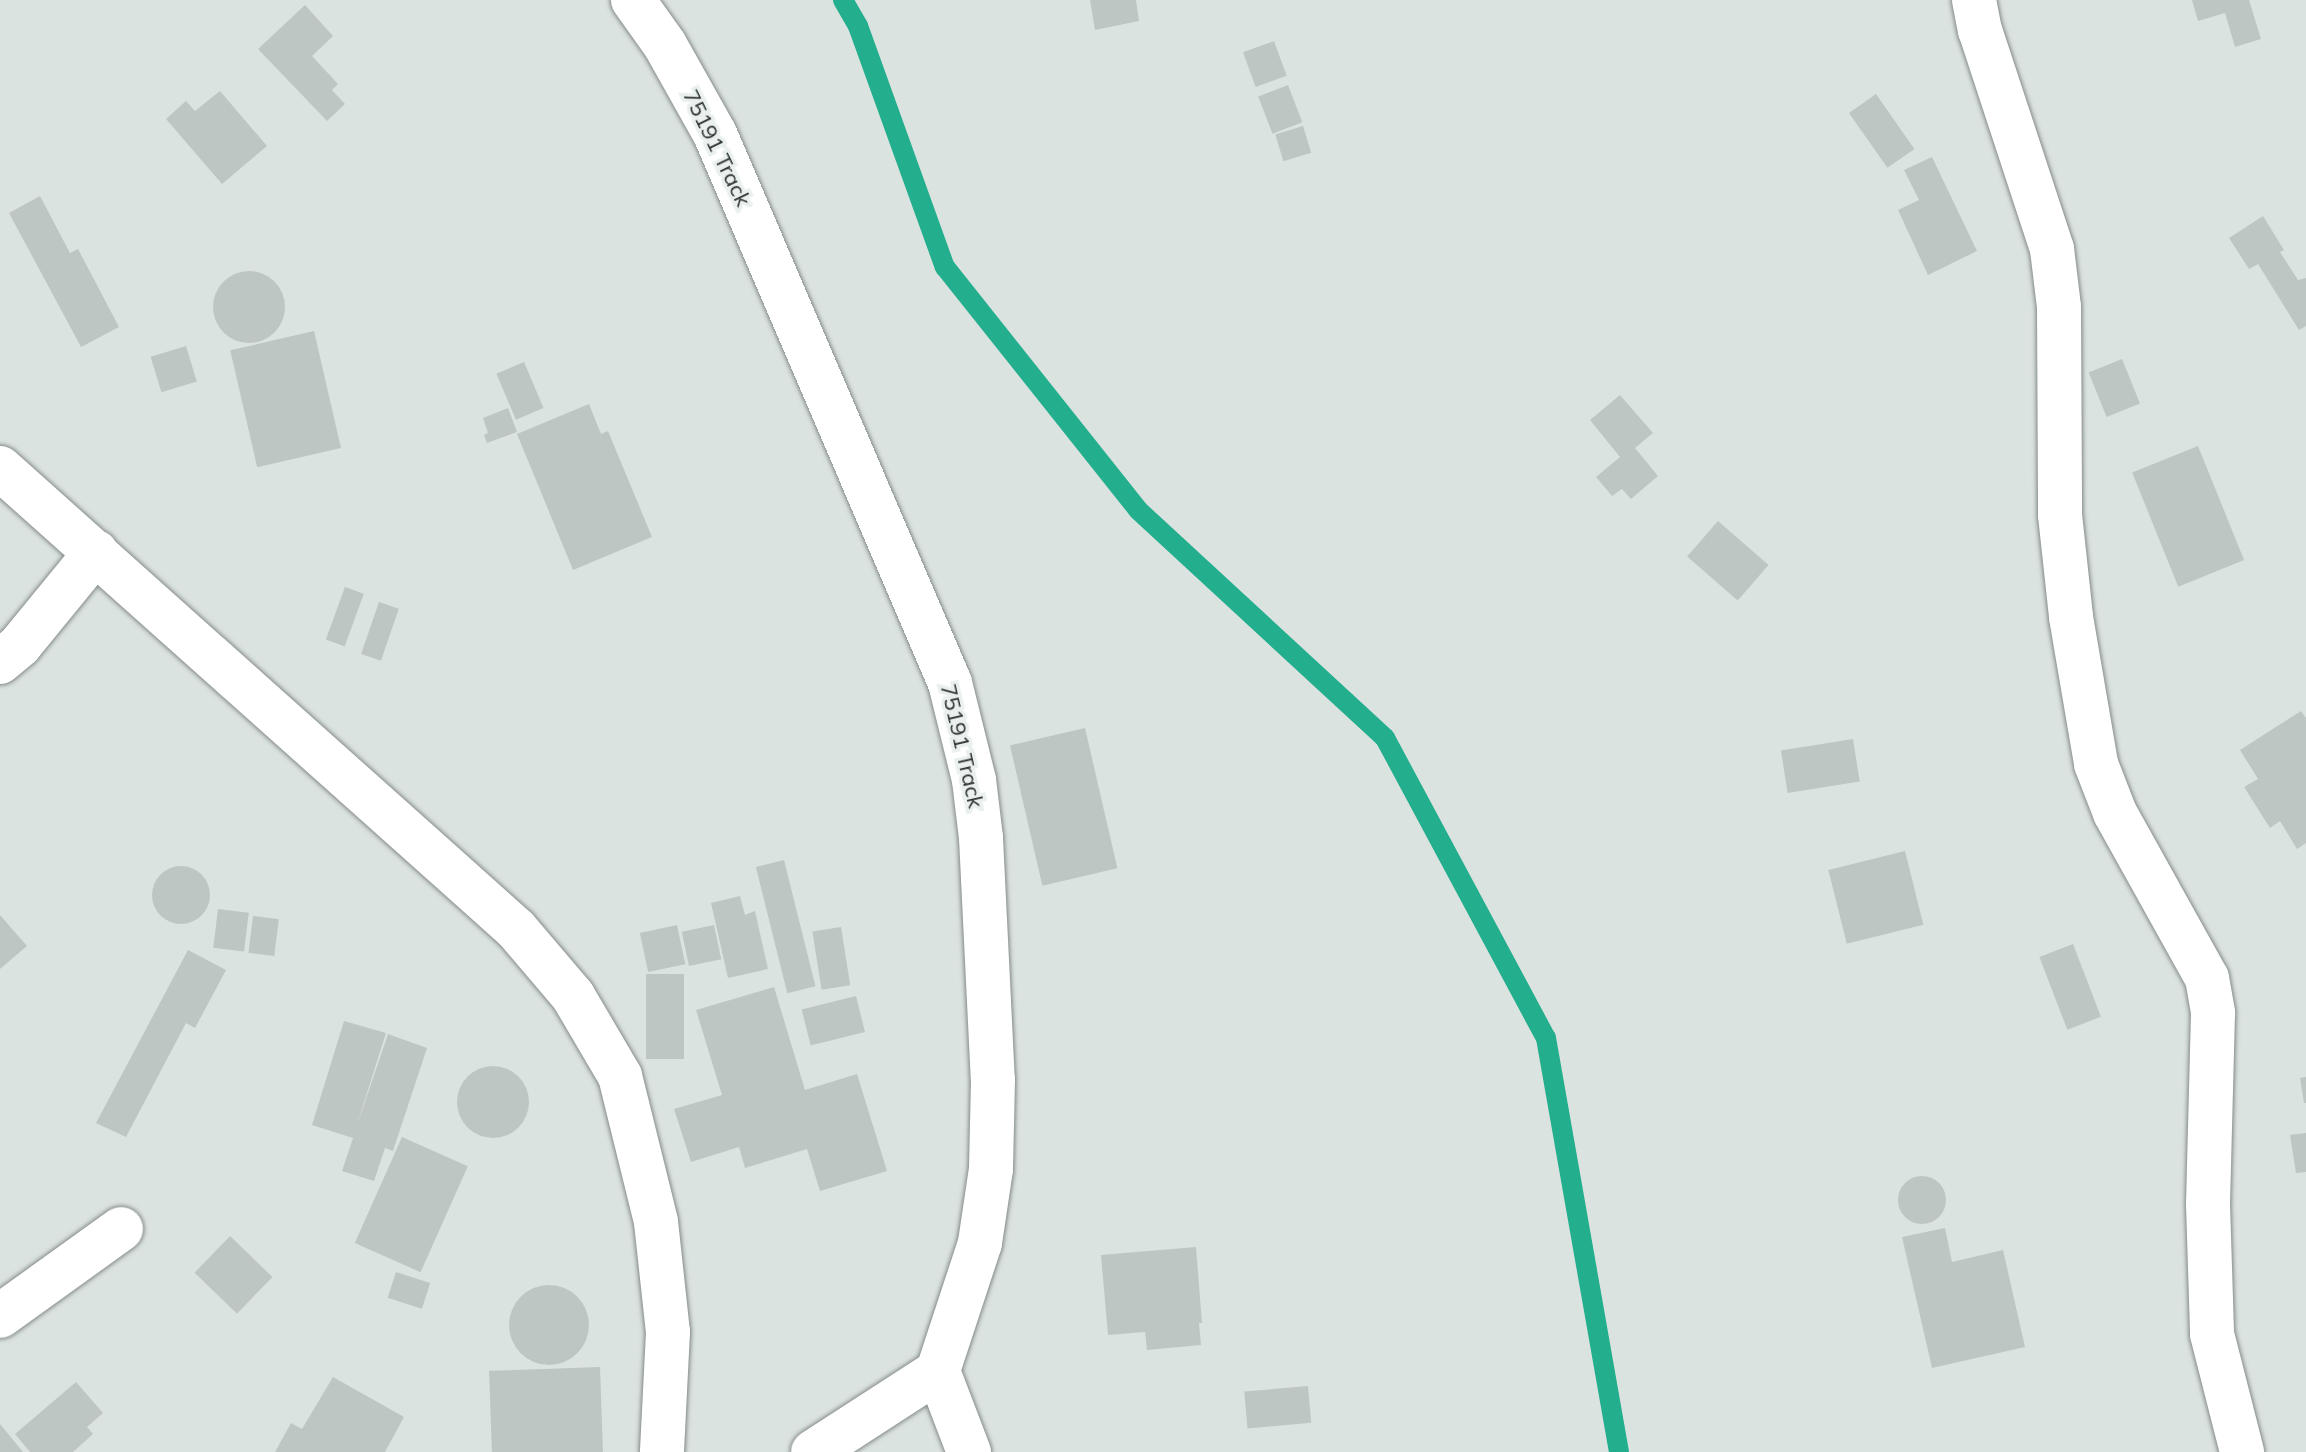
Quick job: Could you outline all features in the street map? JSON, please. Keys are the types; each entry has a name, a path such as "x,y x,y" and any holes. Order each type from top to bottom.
{"street":[{"name":"75191 Track","path":"633,0 665,45 715,134 950,683 974,780 981,838 993,1080 991,1169 980,1243 938,1371"},
{"path":"1974,0 1980,30 2052,249 2059,307 2060,515 2071,617 2096,764 2115,813 2207,978 2214,1047 2208,1204 2212,1334 2242,1452"},
{"path":"0,468 516,929 573,996 620,1076 656,1222 668,1332 662,1452"},
{"path":"0,662 20,645 96,552"},
{"path":"0,1316 121,1229"},
{"path":"813,1452 938,1371 969,1452"}],"building":[{"path":"1090,0 1136,0 1139,21 1095,30"},
{"path":"2192,0 2249,0 2261,39 2235,47 2225,13 2198,21"},
{"path":"305,5 333,36 312,56 338,84 332,90 345,104 327,121 258,49"},
{"path":"1274,41 1287,76 1256,87 1243,52"},
{"path":"1288,85 1302,122 1272,134 1258,96"},
{"path":"220,91 267,146 222,184 166,119 186,101 195,111"},
{"path":"1876,94 1914,149 1887,168 1849,113"},
{"path":"1303,126 1311,153 1283,161 1275,134"},
{"path":"1932,157 1977,251 1928,275 1898,210 1919,200 1904,170"},
{"path":"40,196 70,253 78,249 119,327 81,347 9,213"},
{"path":"2263,216 2298,280 2306,278 2306,326 2299,330 2258,264 2249,269 2229,238"},
{"path":"256,271 275,281 283,293 283,321 275,333 263,341 242,343 223,333 215,321 213,300 223,281 235,273"},
{"path":"314,331 341,448 257,467 230,350"},
{"path":"186,346 197,381 161,392 151,357"},
{"path":"2122,359 2140,404 2107,417 2089,372"},
{"path":"524,362 544,408 516,420 496,374"},
{"path":"1620,395 1653,433 1635,448 1658,476 1631,499 1622,489 1612,496 1596,477 1620,457 1590,420"},
{"path":"589,404 601,434 608,431 652,537 573,570 517,434"},
{"path":"508,408 517,432 487,443 484,435 488,433 483,418"},
{"path":"2198,446 2244,560 2178,587 2132,473"},
{"path":"1718,521 1769,565 1738,600 1687,556"},
{"path":"345,587 364,594 345,646 326,640"},
{"path":"379,602 399,609 381,661 361,654"},
{"path":"2301,711 2306,718 2306,843 2297,849 2280,821 2270,828 2244,787 2258,779 2240,750"},
{"path":"1085,728 1117,868 1042,886 1010,745"},
{"path":"1853,739 1860,781 1788,793 1781,750"},
{"path":"1905,851 1923,925 1847,944 1828,870"},
{"path":"784,860 815,986 787,993 756,867"},
{"path":"181,866 192,868 201,875 208,884 208,906 201,915 192,922 181,924 170,922 161,915 154,906 152,895 154,884 161,875 170,868"},
{"path":"740,896 745,915 755,911 768,969 728,978 711,903"},
{"path":"218,909 249,913 244,951 213,948"},
{"path":"0,915 27,946 0,969"},
{"path":"253,916 279,919 274,956 248,953"},
{"path":"677,925 685,964 648,972 640,933"},
{"path":"714,925 721,959 689,966 682,932"},
{"path":"841,927 850,985 822,990 812,932"},
{"path":"2073,944 2101,1017 2067,1030 2039,957"},
{"path":"188,950 226,970 195,1028 186,1023 126,1137 96,1123"},
{"path":"646,974 684,974 684,1059 646,1059"},
{"path":"774,987 805,1090 857,1074 887,1171 820,1191 807,1149 745,1168 739,1147 691,1162 674,1109 722,1095 696,1010"},
{"path":"856,996 865,1032 811,1045 802,1010"},
{"path":"344,1021 386,1033 356,1128 388,1034 427,1048 393,1151 385,1148 374,1181 342,1171 353,1138 312,1125"},
{"path":"493,1066 513,1072 523,1082 529,1102 523,1122 513,1132 493,1138 473,1132 463,1122 457,1102 463,1082 473,1072"},
{"path":"2306,1077 2306,1103 2304,1103 2300,1078"},
{"path":"2306,1133 2306,1172 2296,1173 2290,1135"},
{"path":"402,1137 468,1166 421,1272 355,1243"},
{"path":"1922,1176 1939,1183 1946,1200 1939,1217 1922,1224 1905,1217 1898,1200 1905,1183"},
{"path":"1945,1228 1952,1262 2003,1250 2025,1347 1932,1368 1902,1237"},
{"path":"230,1236 272,1277 237,1314 195,1273"},
{"path":"1196,1247 1201,1345 1147,1350 1145,1332 1108,1335 1101,1255"},
{"path":"396,1272 430,1283 422,1309 388,1298"},
{"path":"549,1285 564,1288 577,1297 586,1310 589,1325 586,1340 577,1353 564,1362 549,1365 534,1362 521,1353 512,1340 509,1325 512,1310 521,1297 534,1288"},
{"path":"600,1367 603,1452 492,1452 489,1371"},
{"path":"333,1377 404,1417 385,1452 275,1452 291,1423 302,1429"},
{"path":"76,1382 103,1413 87,1427 93,1434 73,1452 30,1452 15,1434"},
{"path":"1308,1386 1311,1423 1247,1428 1244,1392"},
{"path":"0,1424 23,1452 0,1452"}],"waterway":[{"path":"843,0 858,26 945,267 1138,510 1385,738 1546,1038 1619,1452"}]}
